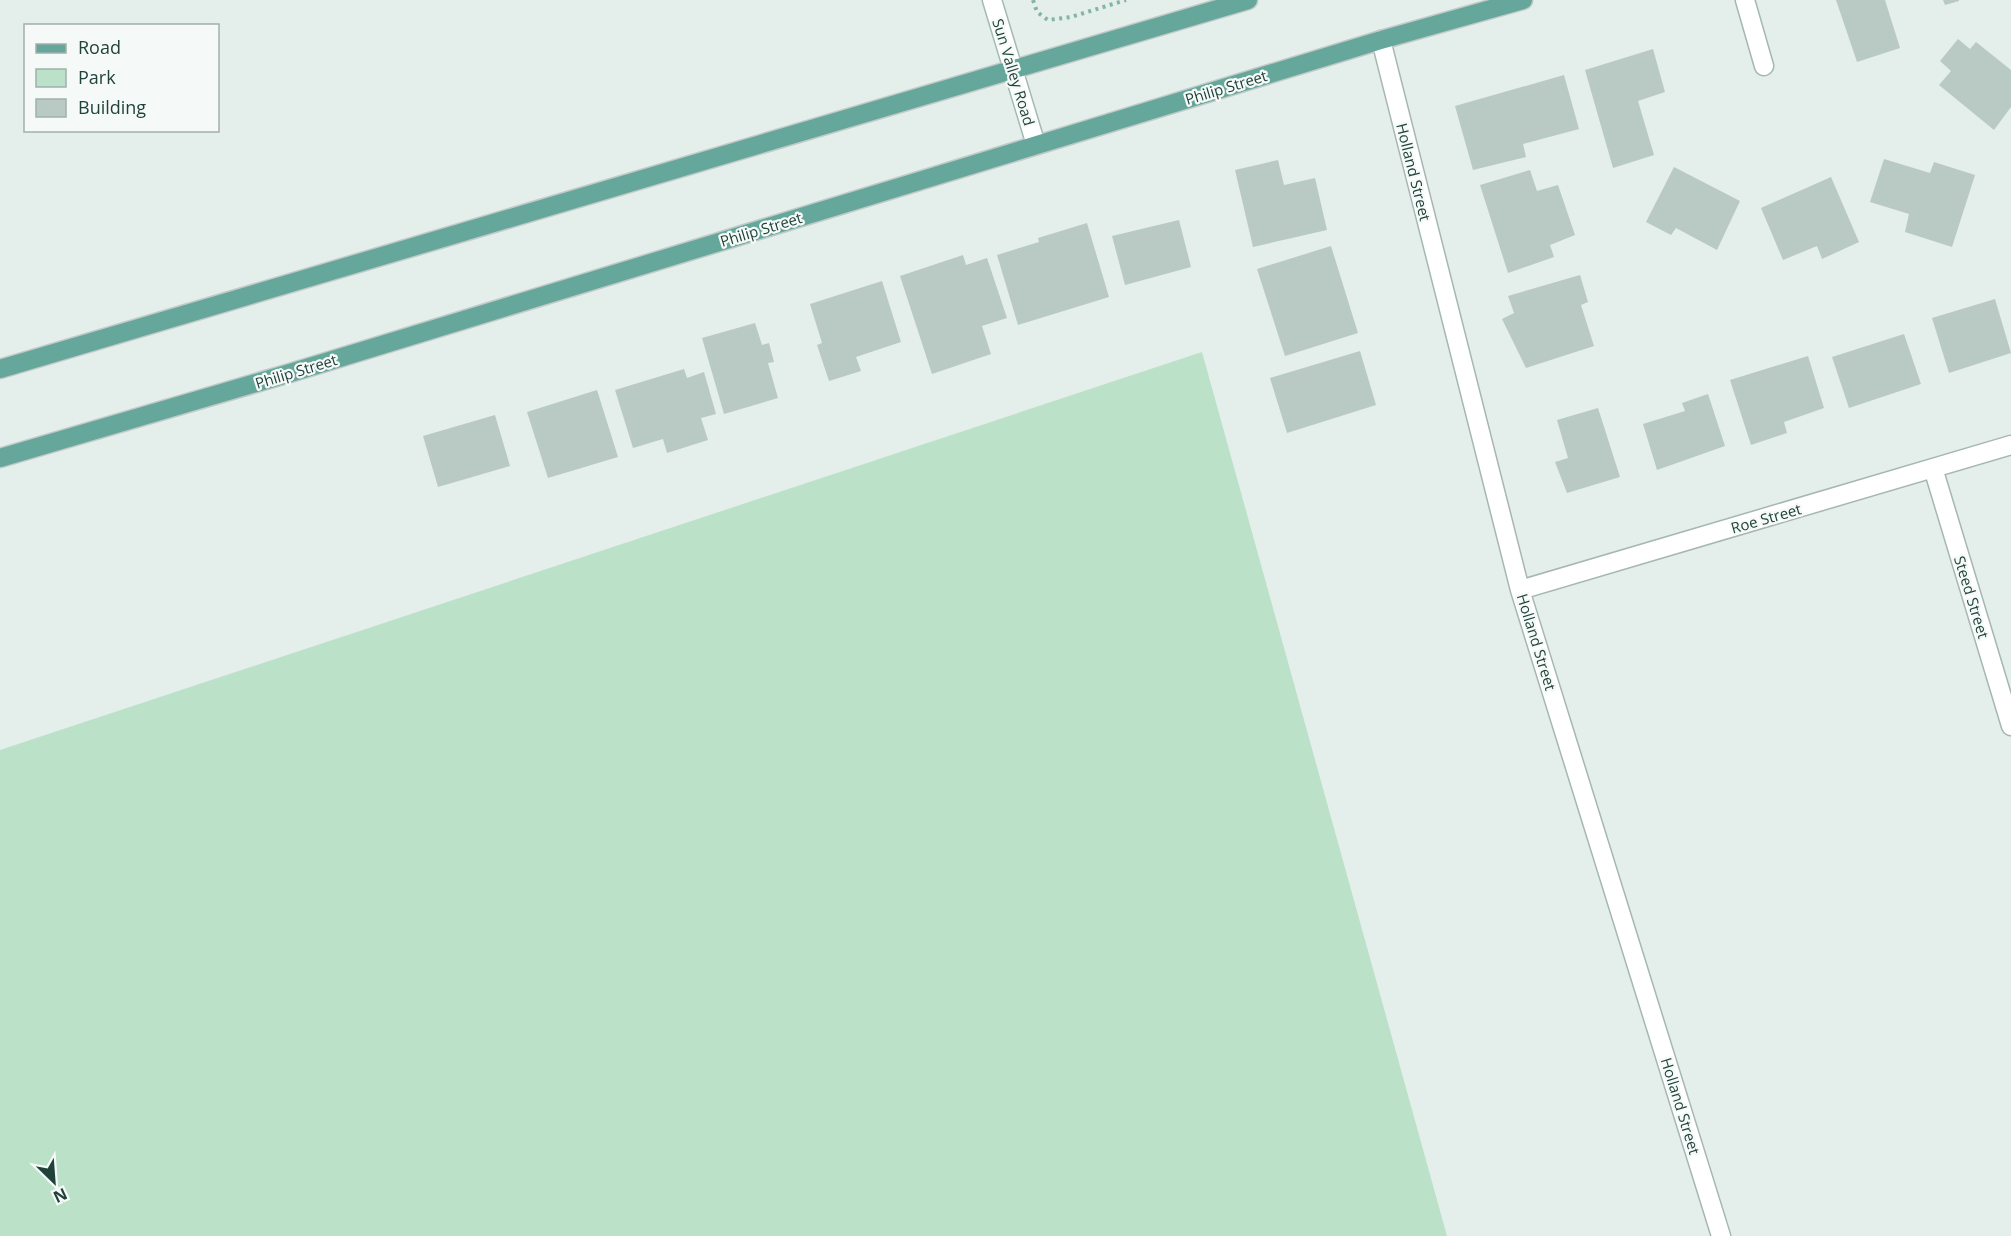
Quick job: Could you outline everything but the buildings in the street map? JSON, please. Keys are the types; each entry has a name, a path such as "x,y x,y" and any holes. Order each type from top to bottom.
{"main road":[{"path":"0,369 1248,0"},
{"name":"Philip Street","path":"0,458 290,373 1381,40 1523,0"}],"street":[{"name":"Sun Valley Road","path":"992,0 1036,145"},
{"path":"1745,0 1764,66"},
{"name":"Holland Street","path":"1381,40 1520,590 1721,1236"},
{"name":"Roe Street","path":"1520,590 2011,446"},
{"name":"Steed Street","path":"1933,468 2011,726"}],"path":[{"path":"1033,0 1037,12 1048,20 1071,17 1126,0"}],"green space":[{"path":"1202,352 1447,1236 0,1236 0,750"}]}
